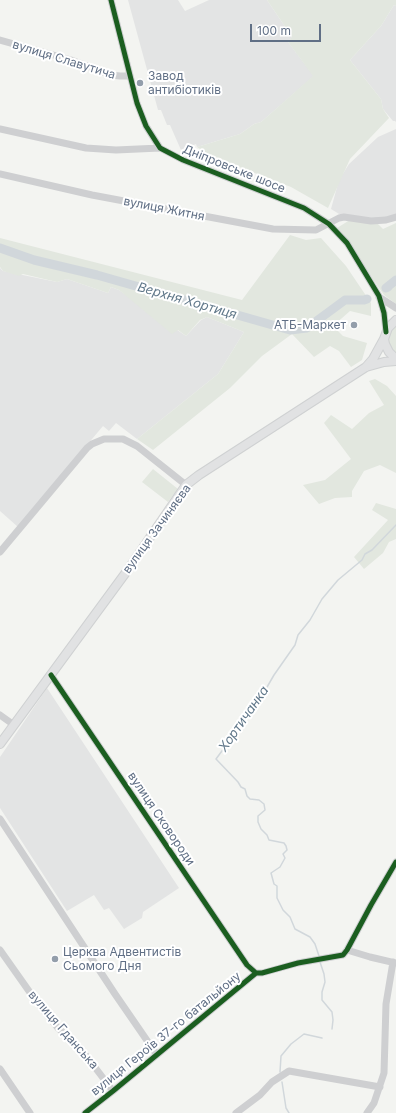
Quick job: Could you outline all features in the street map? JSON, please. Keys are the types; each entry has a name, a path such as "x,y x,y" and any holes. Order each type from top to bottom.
{"main road":[{"path":"366,367 373,359 390,324 396,320"},
{"path":"385,335 385,344 388,352 396,360"},
{"path":"366,367 396,360"},
{"name":"вулиця Зачиняєва","path":"0,744 127,571 186,485 205,471 366,367"}],"street":[{"name":"Дніпровське шосе","path":"111,0 129,76 140,114 152,137 160,148 183,160 304,208 329,224 347,243 379,296 384,313 385,335"},
{"name":"вулиця Славутича","path":"0,40 71,60 111,75 129,76"},
{"path":"0,128 86,148 116,150 160,148"},
{"name":"вулиця Житня","path":"0,174 92,195 273,229 312,230 344,217 371,221 386,220 396,217"},
{"path":"379,296 396,308"},
{"path":"0,552 87,448 104,439 123,439 137,446 186,485"},
{"name":"вулиця Сковороди","path":"51,675 247,965 256,973"},
{"path":"0,715 14,725"},
{"path":"0,819 156,1055"},
{"path":"367,1113 374,1104 384,1073 386,1004 395,963 347,950 396,862"},
{"name":"вулиця Гданська","path":"0,950 36,1001 58,1028 81,1050 114,1091"},
{"name":"вулиця Героїв 37-го батальйону","path":"85,1113 114,1091 256,973 298,963 343,955 347,950"},
{"path":"236,1113 260,1095 272,1082 289,1070 380,1087"},
{"path":"1,1074 30,1113"}],"shaded area":[{"path":"128,0 178,0 185,11 209,0 267,0 292,37 288,42 314,76 261,122 254,124 240,134 197,147 196,144 181,150 170,125 167,125 161,110 158,110"},
{"path":"267,0 396,0 396,6 394,5 381,26 350,60 381,99 383,109 389,118 350,159 328,208 291,187 211,156 197,147 240,134 254,124 261,122 313,76 288,42 292,37"},
{"path":"394,5 396,6 396,122 393,121 383,109 381,99 350,60 381,26"},
{"path":"396,129 396,217 386,220 344,217 331,209 339,180 349,164 378,137"},
{"path":"353,218 375,221 383,229 396,223 396,304 384,295 337,228"},
{"path":"290,235 306,240 321,238 346,266 371,303 371,316 350,311 333,326 343,336 367,343 362,360 351,367 339,351 330,346 314,357 292,334 262,356 230,388 153,450 137,439 218,374 244,332 207,317 200,320 186,336 178,330 172,334 119,290 111,287 108,293 67,279 57,282 23,274 19,276 3,271 0,267 0,238 242,300"},
{"path":"0,268 3,271 57,282 67,279 108,293 111,287 119,290 186,336 201,320 207,317 244,332 218,374 137,439 116,423 109,431 103,426 18,527 0,511"},
{"path":"396,324 396,354 390,347 388,336 393,326"},
{"path":"375,379 387,386 396,396 396,473 380,465 364,471 352,491 352,497 335,498 319,504 303,485 325,480 351,459 324,423 331,415 352,429 369,413 384,405 369,381"},
{"path":"153,469 178,489 168,502 142,482"},
{"path":"376,503 396,509 396,539 389,542 383,553 364,569 354,557 388,520 372,510"},
{"path":"47,688 179,888 143,912 142,918 124,929 109,908 104,910 94,895 67,911 0,808 0,757"}],"waterway":[{"name":"Верхня Хортиця","path":"0,248 34,260 97,275 290,330 307,328 345,300 367,299"},
{"name":"Верхня Хортиця","path":"388,287 386,288 396,280"},
{"name":"Хортичанка","path":"319,956 315,944 310,937 295,929 290,917 283,910 277,898 277,886 274,884 271,873 280,867 285,858 283,854 287,850 286,846 284,843 269,840 258,822 258,816 265,810 264,804 259,800 250,799 247,796 245,789 241,787 216,759 236,732 239,721 263,694 295,645 298,635 310,620 322,599 338,580 362,560 365,554 372,550 396,525"},
{"name":"Хортичанка","path":"320,962 325,982 322,992 322,1000 332,1012 332,1029"},
{"name":"Хортичанка","path":"280,1072 281,1056 291,1044 304,1034 322,1038"},
{"name":"Хортичанка","path":"282,1082 286,1108 289,1113"}],"cycle path":[{"path":"111,0 137,103 146,126 160,148 183,160 304,208 329,224 347,243 379,296 384,313 386,332"},
{"path":"51,675 247,965 256,973"},
{"path":"85,1113 256,973 262,973 298,963 343,955 396,862"}],"place":[{"name":"Завод антибіотиків","path":"140,83"},
{"name":"АТБ-Маркет","path":"354,325"},
{"name":"Церква Адвентистів Сьомого Дня","path":"55,959"}]}
